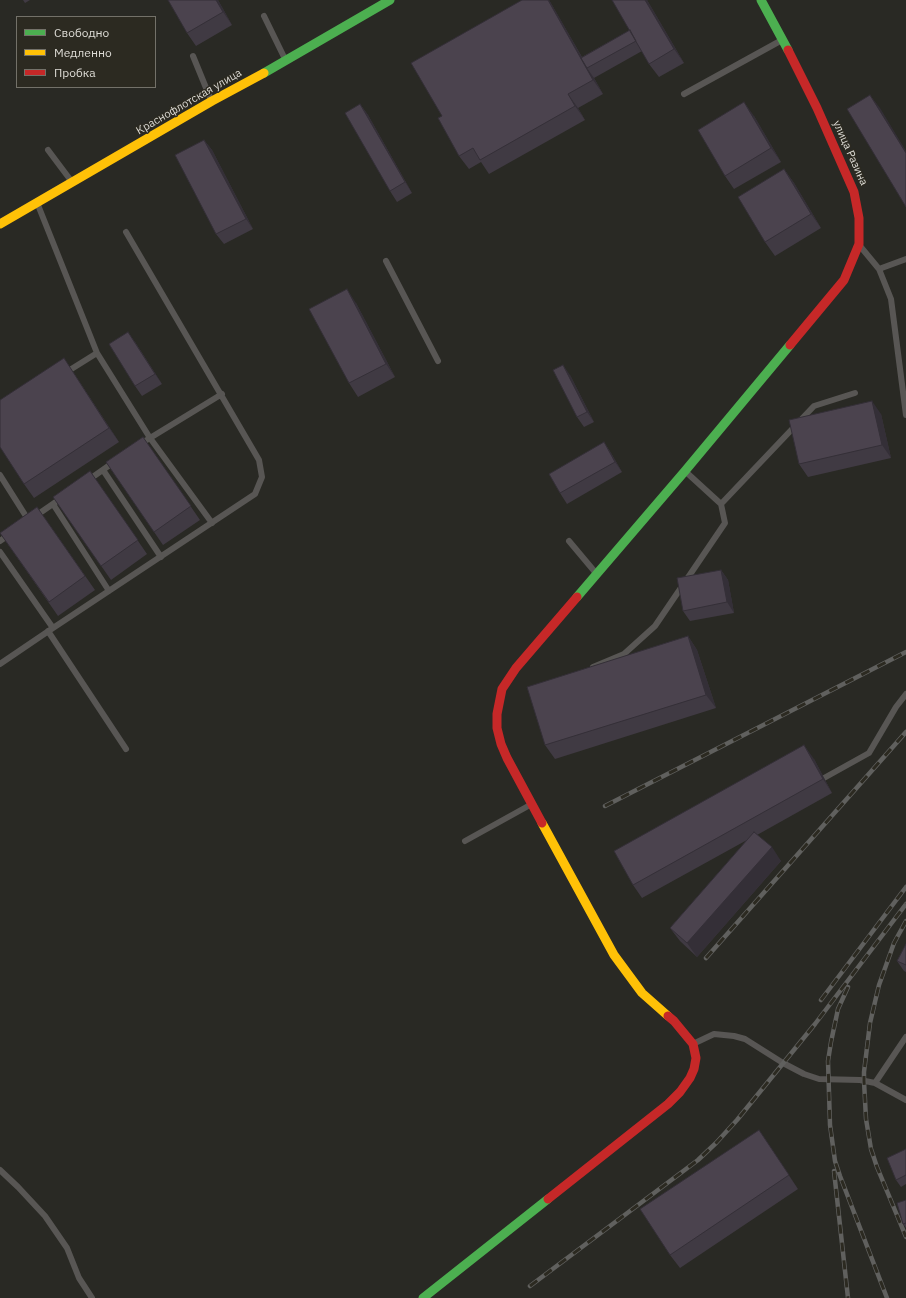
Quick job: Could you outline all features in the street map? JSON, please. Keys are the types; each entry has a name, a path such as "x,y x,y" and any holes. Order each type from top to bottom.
{"street":[{"name":"Краснофлотская улица","path":"0,224 390,0"},
{"name":"улица Разина","path":"761,0 783,39 817,108 854,192 859,218 859,244"},
{"path":"423,1298 668,1104 680,1092 690,1078 694,1069 696,1058 693,1044 674,1021 642,993 614,955 531,804 500,744 497,728 497,714 502,689 516,668 685,471 844,280 859,244"}],"lane":[{"path":"264,16 286,61"},
{"path":"684,94 783,39"},
{"path":"193,56 212,101"},
{"path":"48,150 72,183"},
{"path":"37,204 97,353 150,438 212,523"},
{"path":"0,664 255,494 262,477 260,460 126,232"},
{"path":"859,244 879,269 891,299 906,415"},
{"path":"879,269 906,259"},
{"path":"386,261 438,361"},
{"path":"58,377 97,353"},
{"path":"721,504 814,406 855,393"},
{"path":"132,450 222,394"},
{"path":"84,483 120,458"},
{"path":"103,470 161,557"},
{"path":"589,669 624,654 655,626 725,523 721,504 685,471"},
{"path":"0,475 29,521"},
{"path":"23,525 71,492"},
{"path":"53,504 109,591"},
{"path":"0,541 18,529"},
{"path":"569,541 597,574"},
{"path":"0,552 51,629 126,749"},
{"path":"824,778 869,753 896,706 906,694"},
{"path":"465,841 531,804"},
{"path":"693,1044 714,1034 734,1036 745,1039 783,1063 804,1074 818,1079 860,1080 875,1083 906,1100"},
{"path":"875,1083 906,1037"},
{"path":"0,1170 45,1216 67,1248 79,1278 92,1298"}],"building":[{"path":"168,0 216,0 223,12 187,33"},
{"path":"522,0 548,0 593,80 568,94 575,106 480,160 473,148 459,156 438,118 442,116 411,63"},
{"path":"612,0 645,0 674,49 649,64"},
{"path":"630,30 636,41 587,68 581,58"},
{"path":"870,95 906,153 906,207 847,109"},
{"path":"744,102 771,148 725,176 698,130"},
{"path":"360,104 405,182 390,191 345,113"},
{"path":"204,140 246,219 216,234 175,155"},
{"path":"784,169 811,214 765,242 738,197"},
{"path":"347,289 386,364 349,383 309,309"},
{"path":"128,332 155,374 135,386 109,344"},
{"path":"64,358 109,428 24,484 0,447 0,400"},
{"path":"563,365 587,412 577,417 553,370"},
{"path":"872,401 882,445 799,464 789,420"},
{"path":"143,437 191,506 154,532 106,462"},
{"path":"604,442 615,462 560,493 549,474"},
{"path":"90,471 138,540 101,566 53,497"},
{"path":"37,507 85,576 49,602 0,533"},
{"path":"721,570 727,602 683,611 677,578"},
{"path":"688,636 706,695 545,745 527,687"},
{"path":"804,745 823,779 633,885 614,851"},
{"path":"754,832 772,847 687,943 670,928"},
{"path":"906,944 906,965 897,961"},
{"path":"759,1130 789,1175 670,1255 640,1209"},
{"path":"906,1149 906,1175 896,1180 887,1158"},
{"path":"906,1200 906,1223 903,1224 897,1203"}],"railway":[{"path":"605,806 906,652"},
{"path":"706,958 906,732"},
{"path":"821,1000 906,887"},
{"path":"530,1286 698,1160 716,1143 737,1120 815,1024 906,904"},
{"path":"906,921 894,943 879,985 870,1023 864,1072 866,1119 871,1149 906,1237"},
{"path":"848,987 838,1009 828,1061 830,1125 835,1161 887,1298"},
{"path":"834,1171 848,1298"}],"traffic: fast":[{"path":"264,73 390,0"},
{"path":"761,0 788,50"},
{"path":"577,597 790,345"},
{"path":"423,1298 548,1199"}],"traffic: slow":[{"path":"0,224 212,101 264,73"},
{"path":"542,823 614,955 642,993 668,1016"}],"traffic: jam":[{"path":"788,50 817,108 854,192 859,218 859,244 844,280 790,345"},
{"path":"542,823 501,744 497,728 497,714 502,689 516,668 577,597"},
{"path":"548,1199 668,1104 680,1092 690,1078 694,1069 696,1058 693,1044 668,1016"}]}
